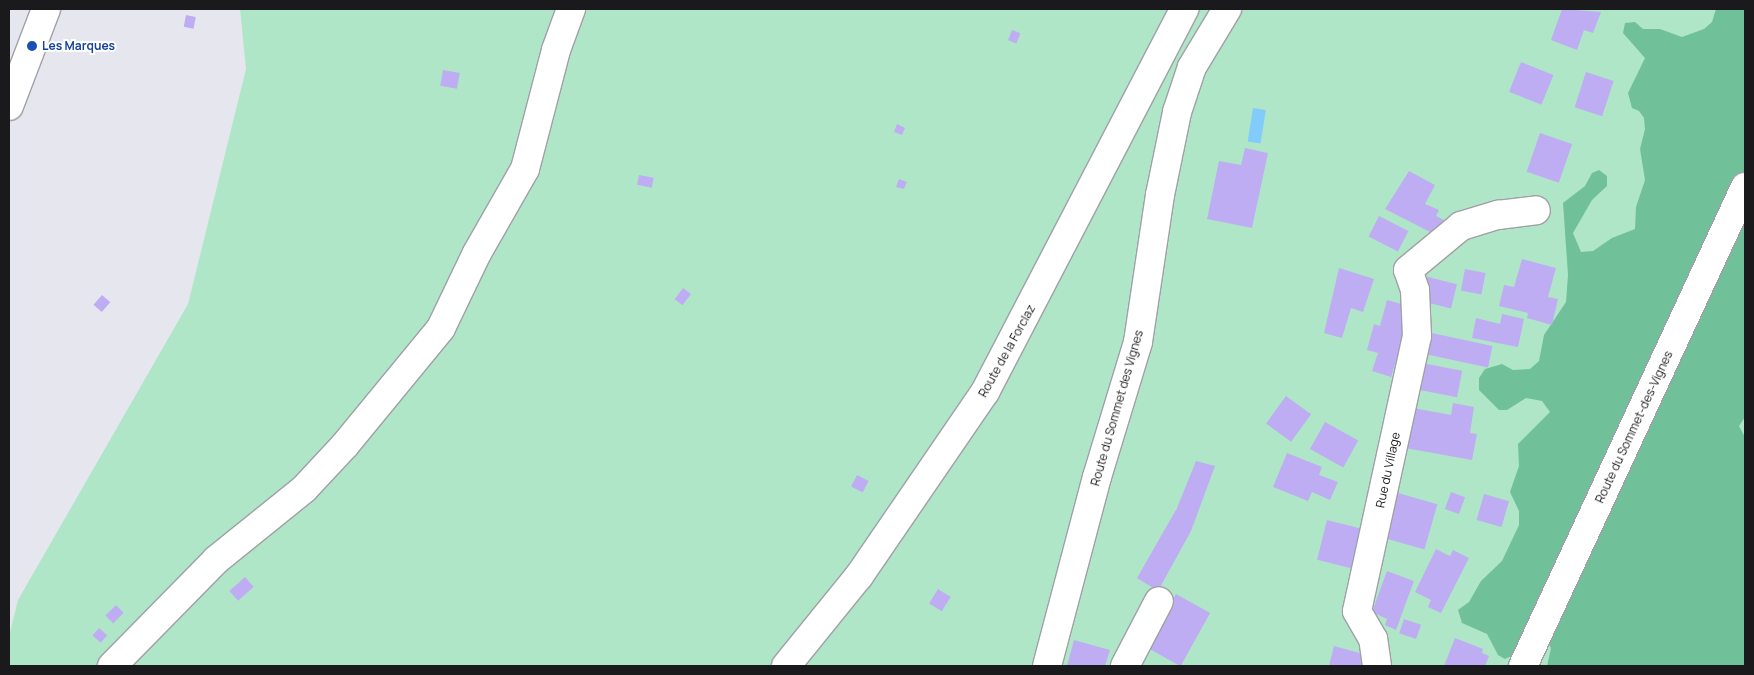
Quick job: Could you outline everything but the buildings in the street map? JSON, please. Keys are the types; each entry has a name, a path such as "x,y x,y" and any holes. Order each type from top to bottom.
{"street":[{"path":"9,106 46,9"},
{"path":"112,666 216,560 304,489 345,445 436,335 455,303 477,253 523,174 556,50 571,9"},
{"name":"Route de la Forclaz","path":"786,666 859,576 985,392 1184,9"},
{"name":"Route du Sommet des Vignes","path":"1047,666 1097,477 1138,342 1160,195 1177,112 1192,67 1227,9"},
{"name":"Route du Sommet-des-Vignes","path":"1522,666 1745,187"},
{"name":"Rue du Village","path":"1377,666 1373,638 1357,611 1417,336 1414,290 1408,270 1461,226 1498,215 1536,210"},
{"path":"1126,666 1159,601"}],"green space":[{"path":"240,9 1745,9 1745,666 9,666 9,636 18,600 188,304 246,69"},
{"path":"1716,9 1745,9 1745,417 1739,426 1745,437 1745,666 1547,666 1551,648 1546,640 1505,659 1498,655 1487,634 1462,623 1458,610 1469,602 1481,581 1502,561 1519,525 1519,511 1510,492 1519,466 1518,444 1550,412 1542,401 1526,398 1507,410 1499,410 1479,390 1479,378 1485,369 1502,364 1513,370 1530,369 1539,361 1544,335 1566,302 1568,275 1563,203 1585,186 1592,173 1599,170 1607,176 1607,186 1592,200 1573,233 1581,252 1593,251 1612,238 1635,229 1636,207 1645,180 1640,149 1645,129 1644,118 1639,111 1632,108 1628,93 1645,58 1623,33 1625,23 1635,22 1643,29 1660,29 1682,37 1704,29 1712,22"}],"water":[{"path":"1253,108 1266,110 1261,144 1248,142"}],"place":[{"name":"Les Marques","path":"32,46"}]}
